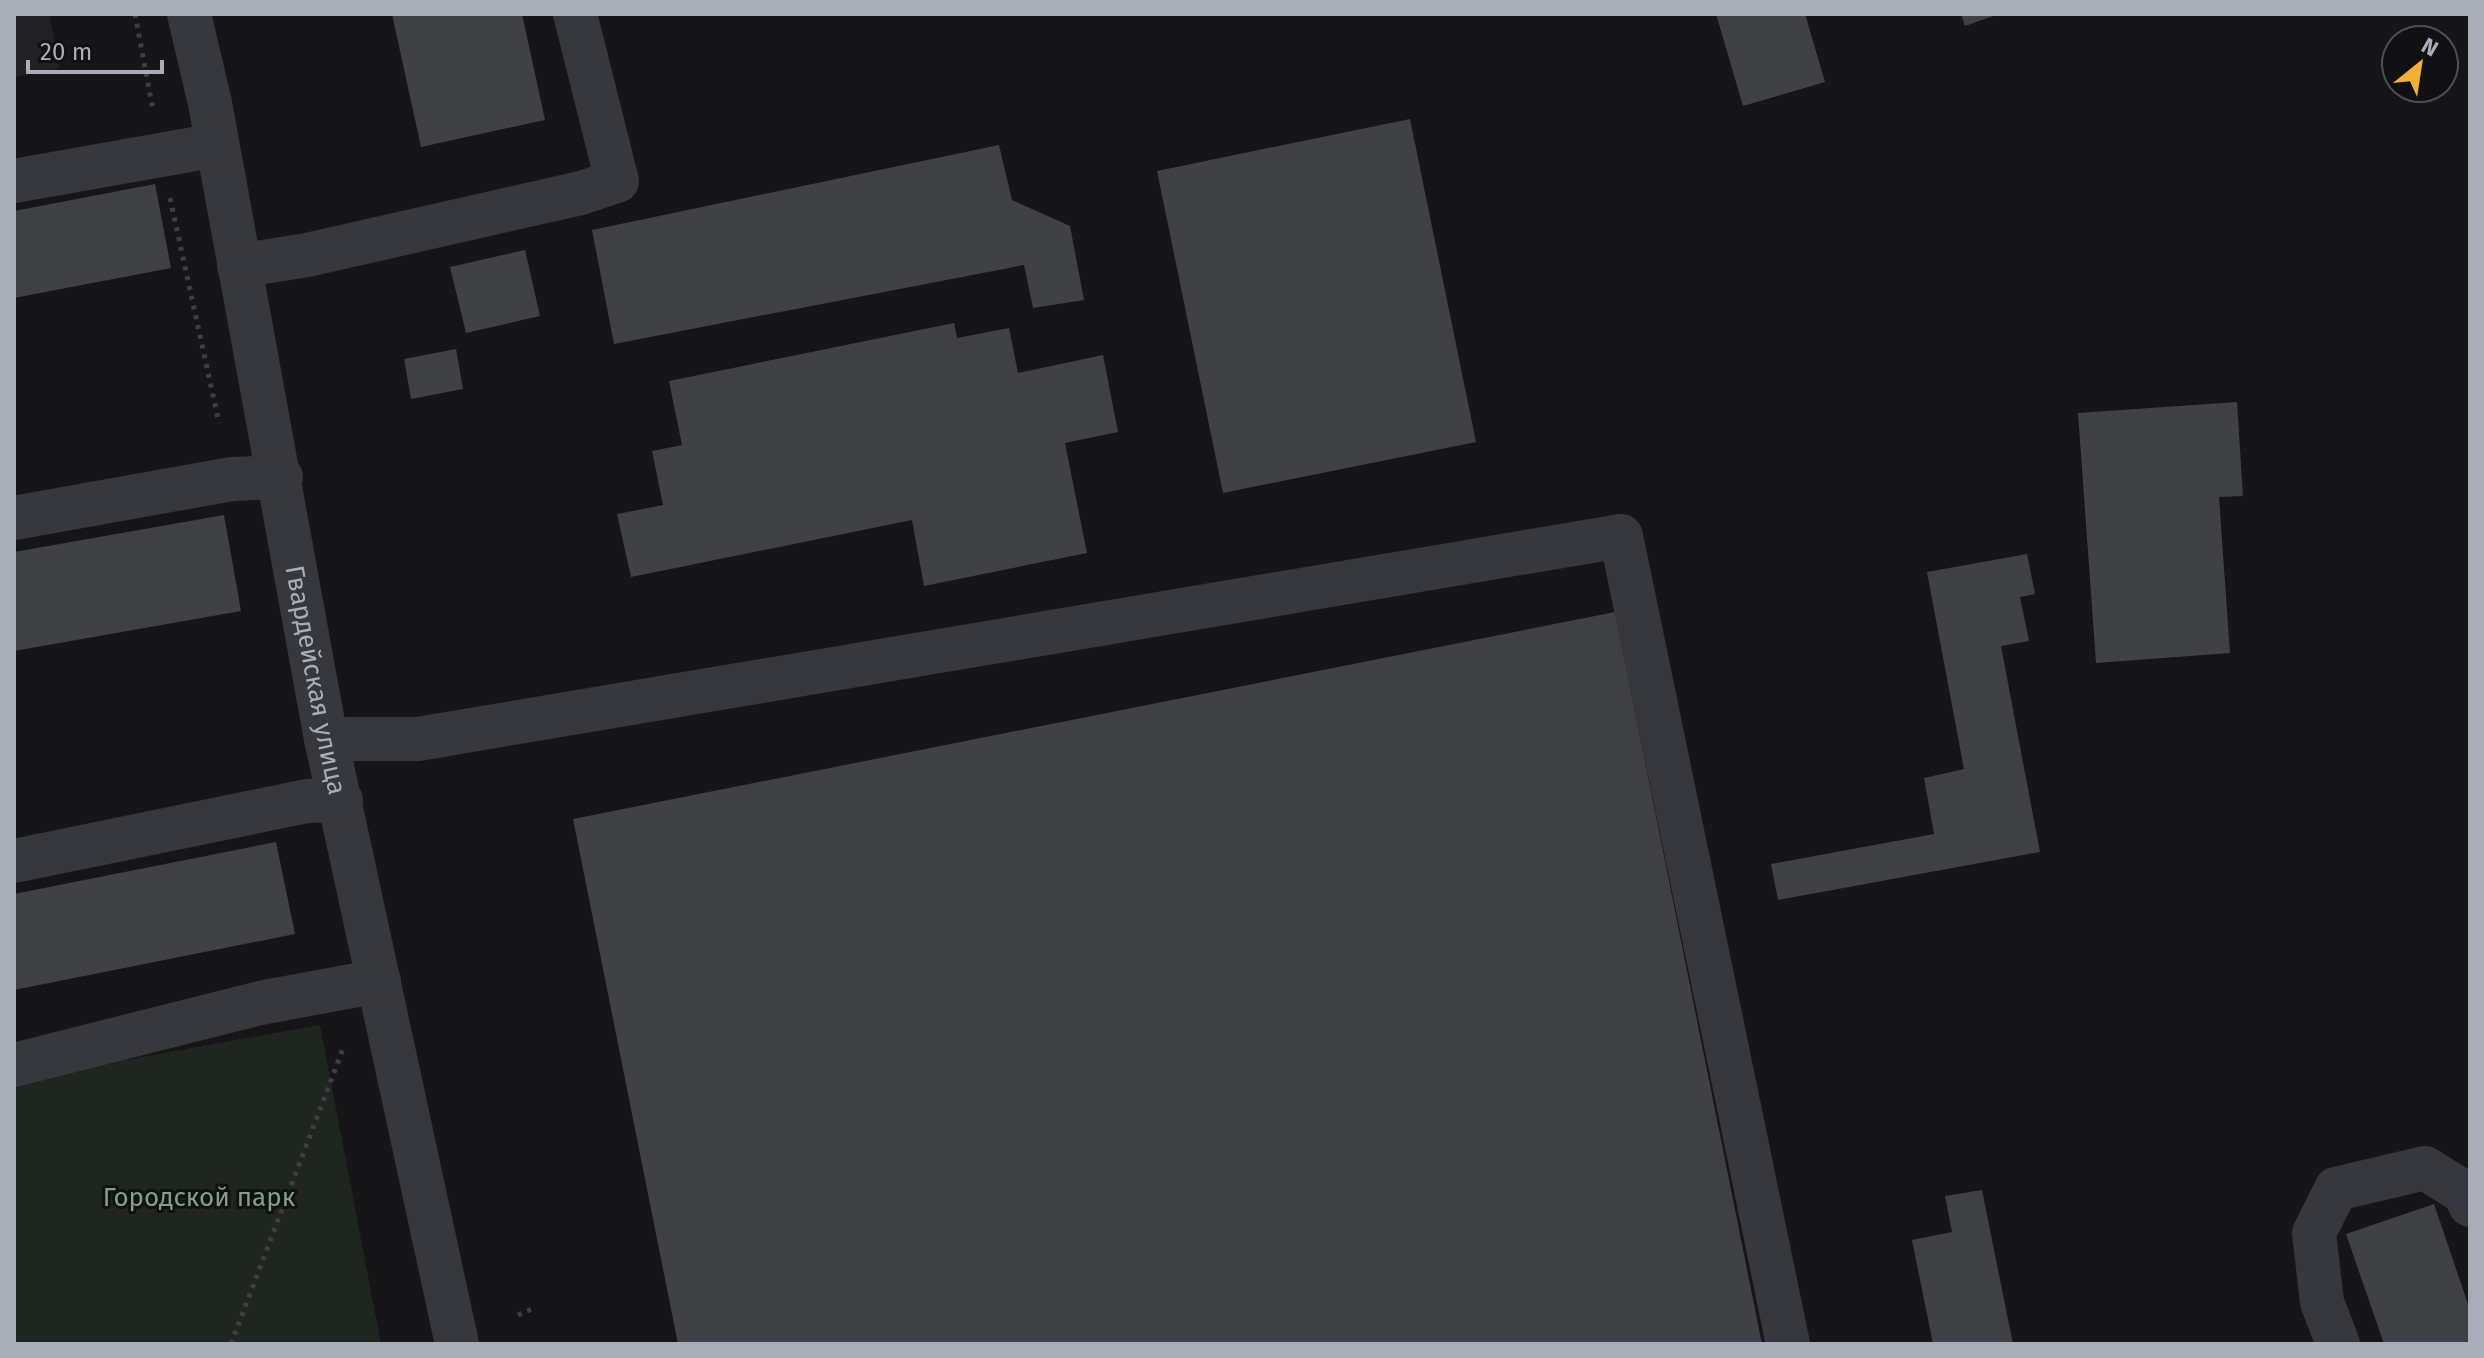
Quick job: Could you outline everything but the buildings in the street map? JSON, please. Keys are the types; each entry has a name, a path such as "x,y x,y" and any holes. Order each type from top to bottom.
{"street":[{"name":"Гвардейская улица","path":"189,14 281,477 326,739 457,1344"},
{"path":"239,266 307,255 581,193 617,181 575,14"},
{"path":"14,181 217,145"},
{"path":"14,518 232,479 281,477"},
{"path":"326,739 418,739 1621,536 1788,1344"},
{"path":"14,861 307,801 341,800"},
{"path":"14,1065 260,1003 379,981"},
{"path":"2338,1344 2322,1302 2314,1233 2336,1189 2425,1168 2465,1193 2470,1205"}],"path":[{"path":"231,1344 346,1042"},
{"path":"518,1315 534,1308"}],"shaded area":[{"path":"14,14 49,14 60,68 14,77"}],"green space":[{"name":"Городской парк","path":"320,1025 381,1344 14,1344 14,1080"}]}
